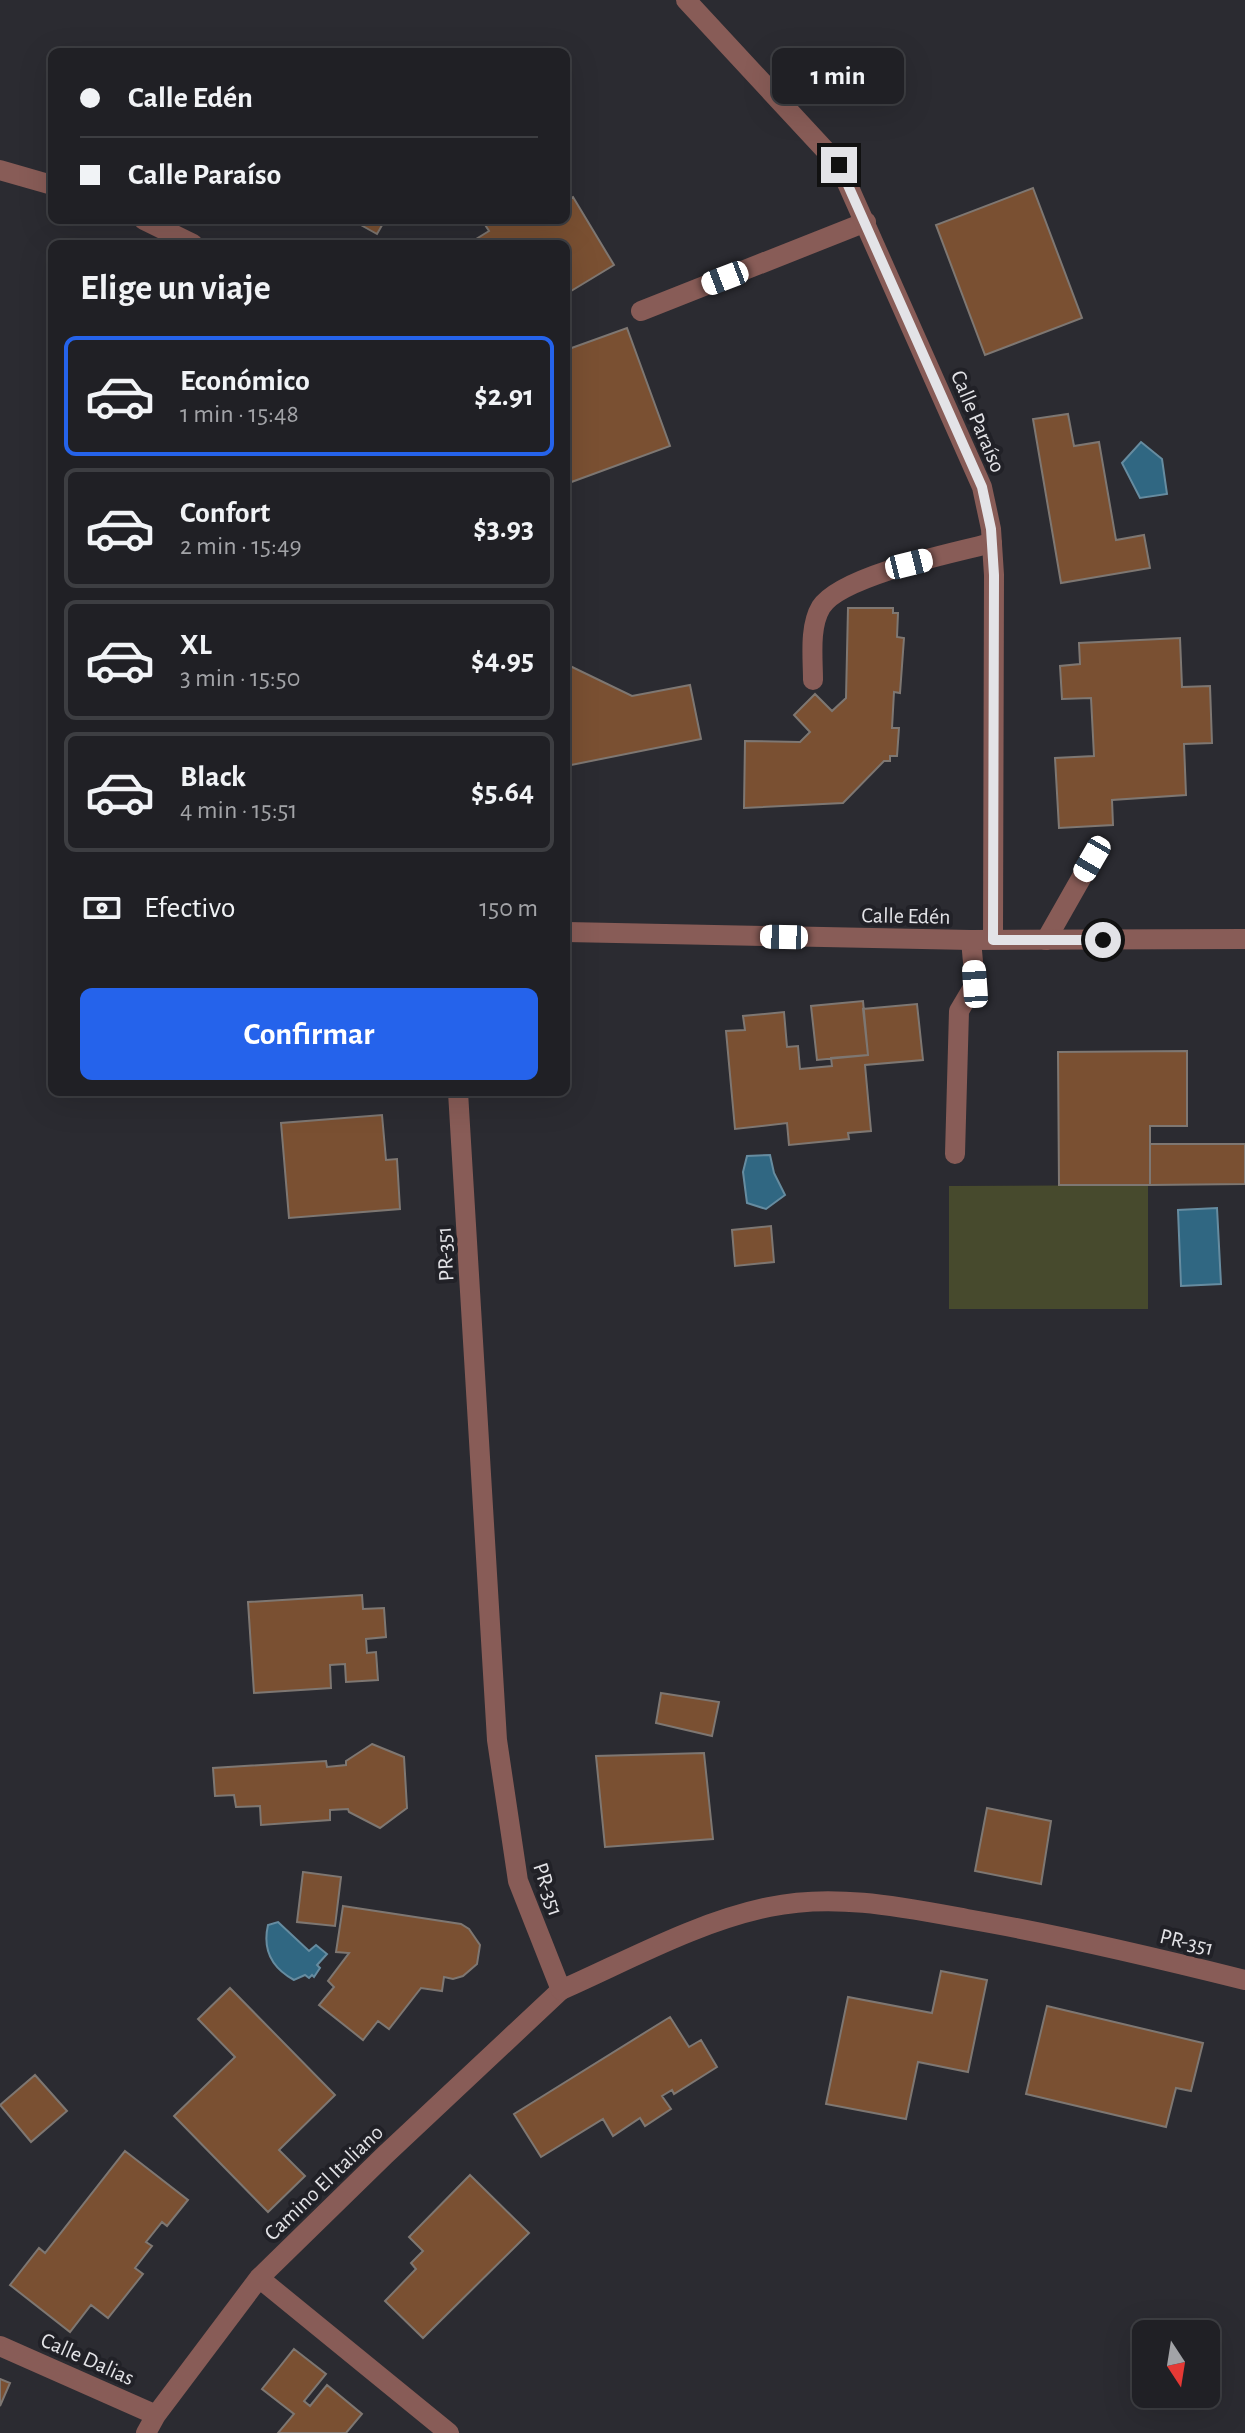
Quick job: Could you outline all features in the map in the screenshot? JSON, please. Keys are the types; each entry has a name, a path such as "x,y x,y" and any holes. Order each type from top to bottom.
{"street":[{"name":"Calle Paraíso","path":"686,0 839,165 982,487 992,543 993,940"},
{"path":"0,170 48,184"},
{"path":"641,311 866,222"},
{"path":"152,224 185,240"},
{"path":"813,680 814,634 819,610 828,598 852,585 909,564 992,543"},
{"path":"1046,940 1092,859"},
{"name":"Calle Edén","path":"570,932 971,940 1245,939"},
{"path":"955,1154 959,1011 975,984 971,940"},
{"name":"PR-351","path":"458,1096 497,1740 518,1881 561,1990 719,1920 770,1906 830,1899 935,1913 1073,1938 1245,1980"},
{"name":"Camino El Italiano","path":"151,2424 259,2278 561,1990"},
{"path":"259,2278 449,2433"},
{"name":"Calle Dalias","path":"0,2346 151,2424"}],"green space":[{"path":"1148,1185 1148,1309 949,1309 949,1186"}],"water":[{"path":"1141,442 1162,459 1167,494 1140,498 1122,463"},
{"path":"770,1155 774,1173 785,1195 766,1209 747,1203 743,1172 747,1156"},
{"path":"1217,1208 1221,1284 1181,1286 1178,1210"},
{"path":"278,1922 309,1951 316,1945 327,1954 317,1965 320,1968 314,1977 305,1975 294,1980 270,1958 266,1943 268,1925"}],"building":[{"path":"1033,188 1082,318 985,355 936,225"},
{"path":"573,197 614,265 570,292 570,240 474,240 489,231 485,224 570,224 570,199"},
{"path":"359,224 383,224 377,234"},
{"path":"627,328 670,446 570,483 570,349"},
{"path":"1068,414 1074,446 1099,442 1116,540 1144,535 1150,568 1061,583 1033,419"},
{"path":"848,608 893,608 893,613 898,613 897,637 904,638 900,693 894,692 892,728 899,728 897,756 890,756 890,761 884,761 843,803 744,808 745,741 800,742 810,732 794,715 815,694 832,711 846,698"},
{"path":"1180,638 1182,687 1210,686 1212,743 1184,744 1186,795 1112,800 1113,825 1059,828 1055,758 1094,756 1091,698 1062,699 1060,666 1080,664 1079,643"},
{"path":"570,666 632,696 690,685 701,739 570,765"},
{"path":"863,1001 868,1055 817,1060 811,1006"},
{"path":"917,1004 923,1060 865,1065 871,1131 848,1133 849,1139 789,1145 787,1123 735,1129 726,1031 745,1030 743,1016 784,1012 787,1047 798,1046 800,1069 832,1066 831,1058 868,1055 863,1009"},
{"path":"1187,1051 1187,1126 1150,1126 1150,1185 1059,1185 1058,1052"},
{"path":"382,1115 386,1160 397,1159 400,1209 289,1218 281,1123"},
{"path":"1150,1144 1245,1144 1245,1184 1150,1185"},
{"path":"771,1226 774,1262 735,1266 732,1230"},
{"path":"362,1595 363,1609 384,1608 386,1637 366,1639 367,1653 376,1652 378,1680 346,1682 345,1664 330,1665 331,1688 254,1693 248,1602"},
{"path":"661,1693 719,1702 712,1736 656,1723"},
{"path":"372,1744 404,1757 407,1808 380,1828 348,1809 330,1810 330,1820 261,1825 260,1806 236,1807 234,1795 215,1796 213,1768 326,1761 327,1767 346,1765 346,1761"},
{"path":"704,1753 713,1839 605,1847 596,1756"},
{"path":"987,1808 1051,1821 1041,1884 975,1871"},
{"path":"303,1872 341,1877 335,1926 297,1922"},
{"path":"343,1906 461,1924 469,1929 480,1945 477,1964 463,1976 453,1979 444,1977 442,1991 421,1988 389,2029 378,2021 363,2040 319,2005 334,1987 328,1981 349,1953 336,1952"},
{"path":"941,1971 987,1980 968,2072 918,2062 906,2119 826,2104 848,1997 932,2013"},
{"path":"230,1988 335,2095 279,2150 305,2176 268,2212 174,2116 235,2057 198,2019"},
{"path":"1047,2006 1203,2043 1191,2091 1176,2088 1166,2127 1026,2094"},
{"path":"670,2017 689,2047 701,2040 717,2067 674,2094 672,2090 662,2096 671,2109 645,2126 640,2118 613,2136 603,2119 541,2157 514,2114"},
{"path":"35,2075 67,2111 31,2142 0,2105"},
{"path":"125,2151 188,2200 167,2226 162,2222 146,2242 152,2246 135,2268 143,2274 108,2318 91,2305 70,2332 10,2285 39,2248 45,2253"},
{"path":"470,2175 529,2233 423,2338 385,2301 416,2269 411,2263 423,2251 409,2237"},
{"path":"294,2349 326,2374 304,2401 310,2406 327,2385 362,2414 346,2433 278,2433 294,2414 262,2389"},
{"path":"0,2379 10,2383 0,2406"}],"route":[{"path":"839,165 982,487 991,529 994,575 993,940 1103,940"}]}
